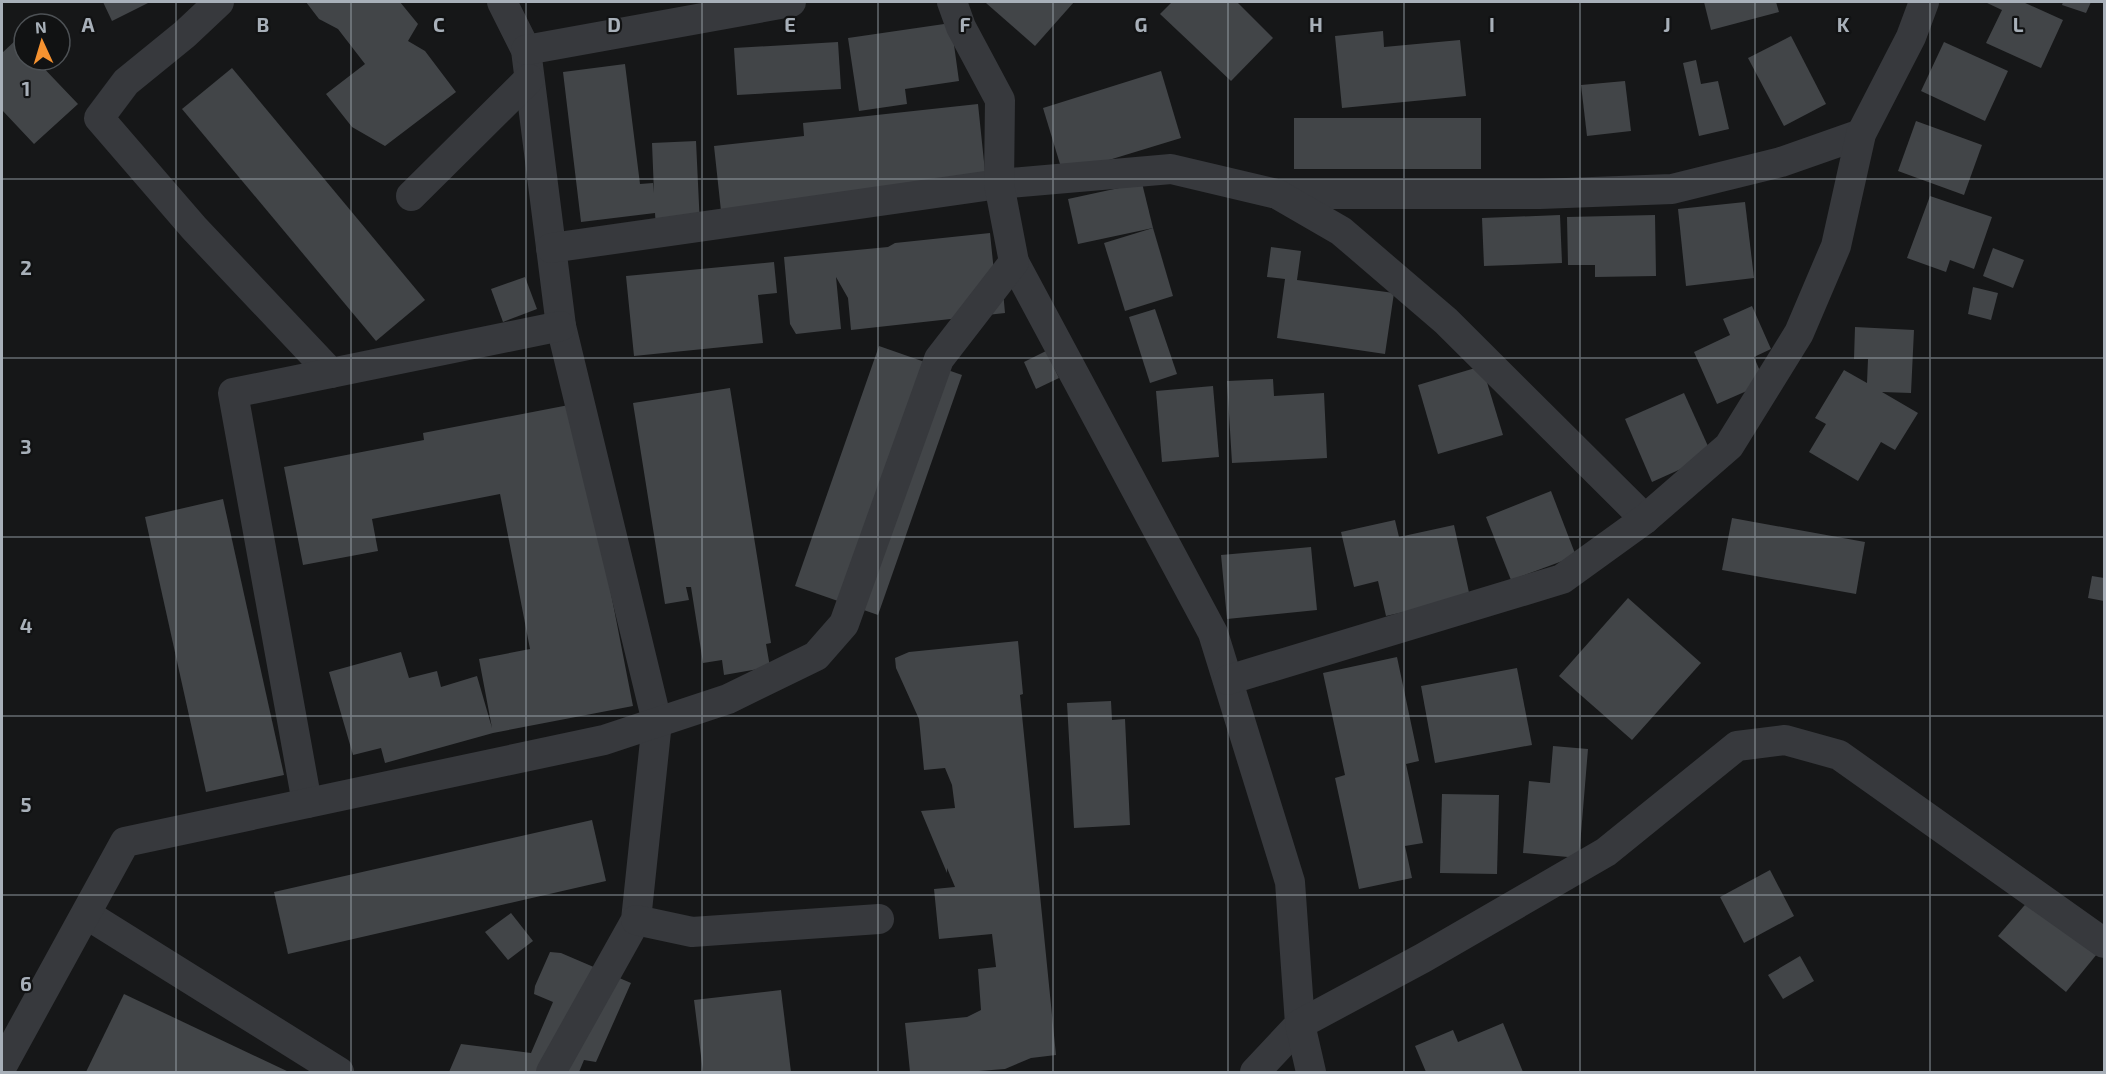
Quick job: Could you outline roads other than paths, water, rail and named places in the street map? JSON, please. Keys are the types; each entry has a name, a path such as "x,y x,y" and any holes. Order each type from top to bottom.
{"street":[{"path":"219,2 185,34 126,82 99,118 194,228 331,373"},
{"path":"502,2 528,64 561,326 657,722 636,920 551,1072"},
{"path":"411,196 528,64 791,2"},
{"path":"952,2 961,27 1000,100 999,184 1014,262 1213,633 1290,882 1300,1024 1311,1072"},
{"path":"1228,680 1562,579 1645,519 1729,446 1799,333 1836,246 1861,134 1911,37 1924,2"},
{"path":"551,248 999,184 1171,169 1277,194 1540,194 1672,189 1781,162 1861,134"},
{"path":"1277,194 1341,231 1446,321 1645,519"},
{"path":"2,1066 125,842 604,740 728,699 816,656 844,624 939,359 1014,262"},
{"path":"307,803 233,393 561,326"},
{"path":"1255,1072 1300,1024 1423,958 1606,852 1737,746 1785,740 1839,755 2104,943"},
{"path":"86,914 339,1072"},
{"path":"636,920 692,932 879,919"}]}
